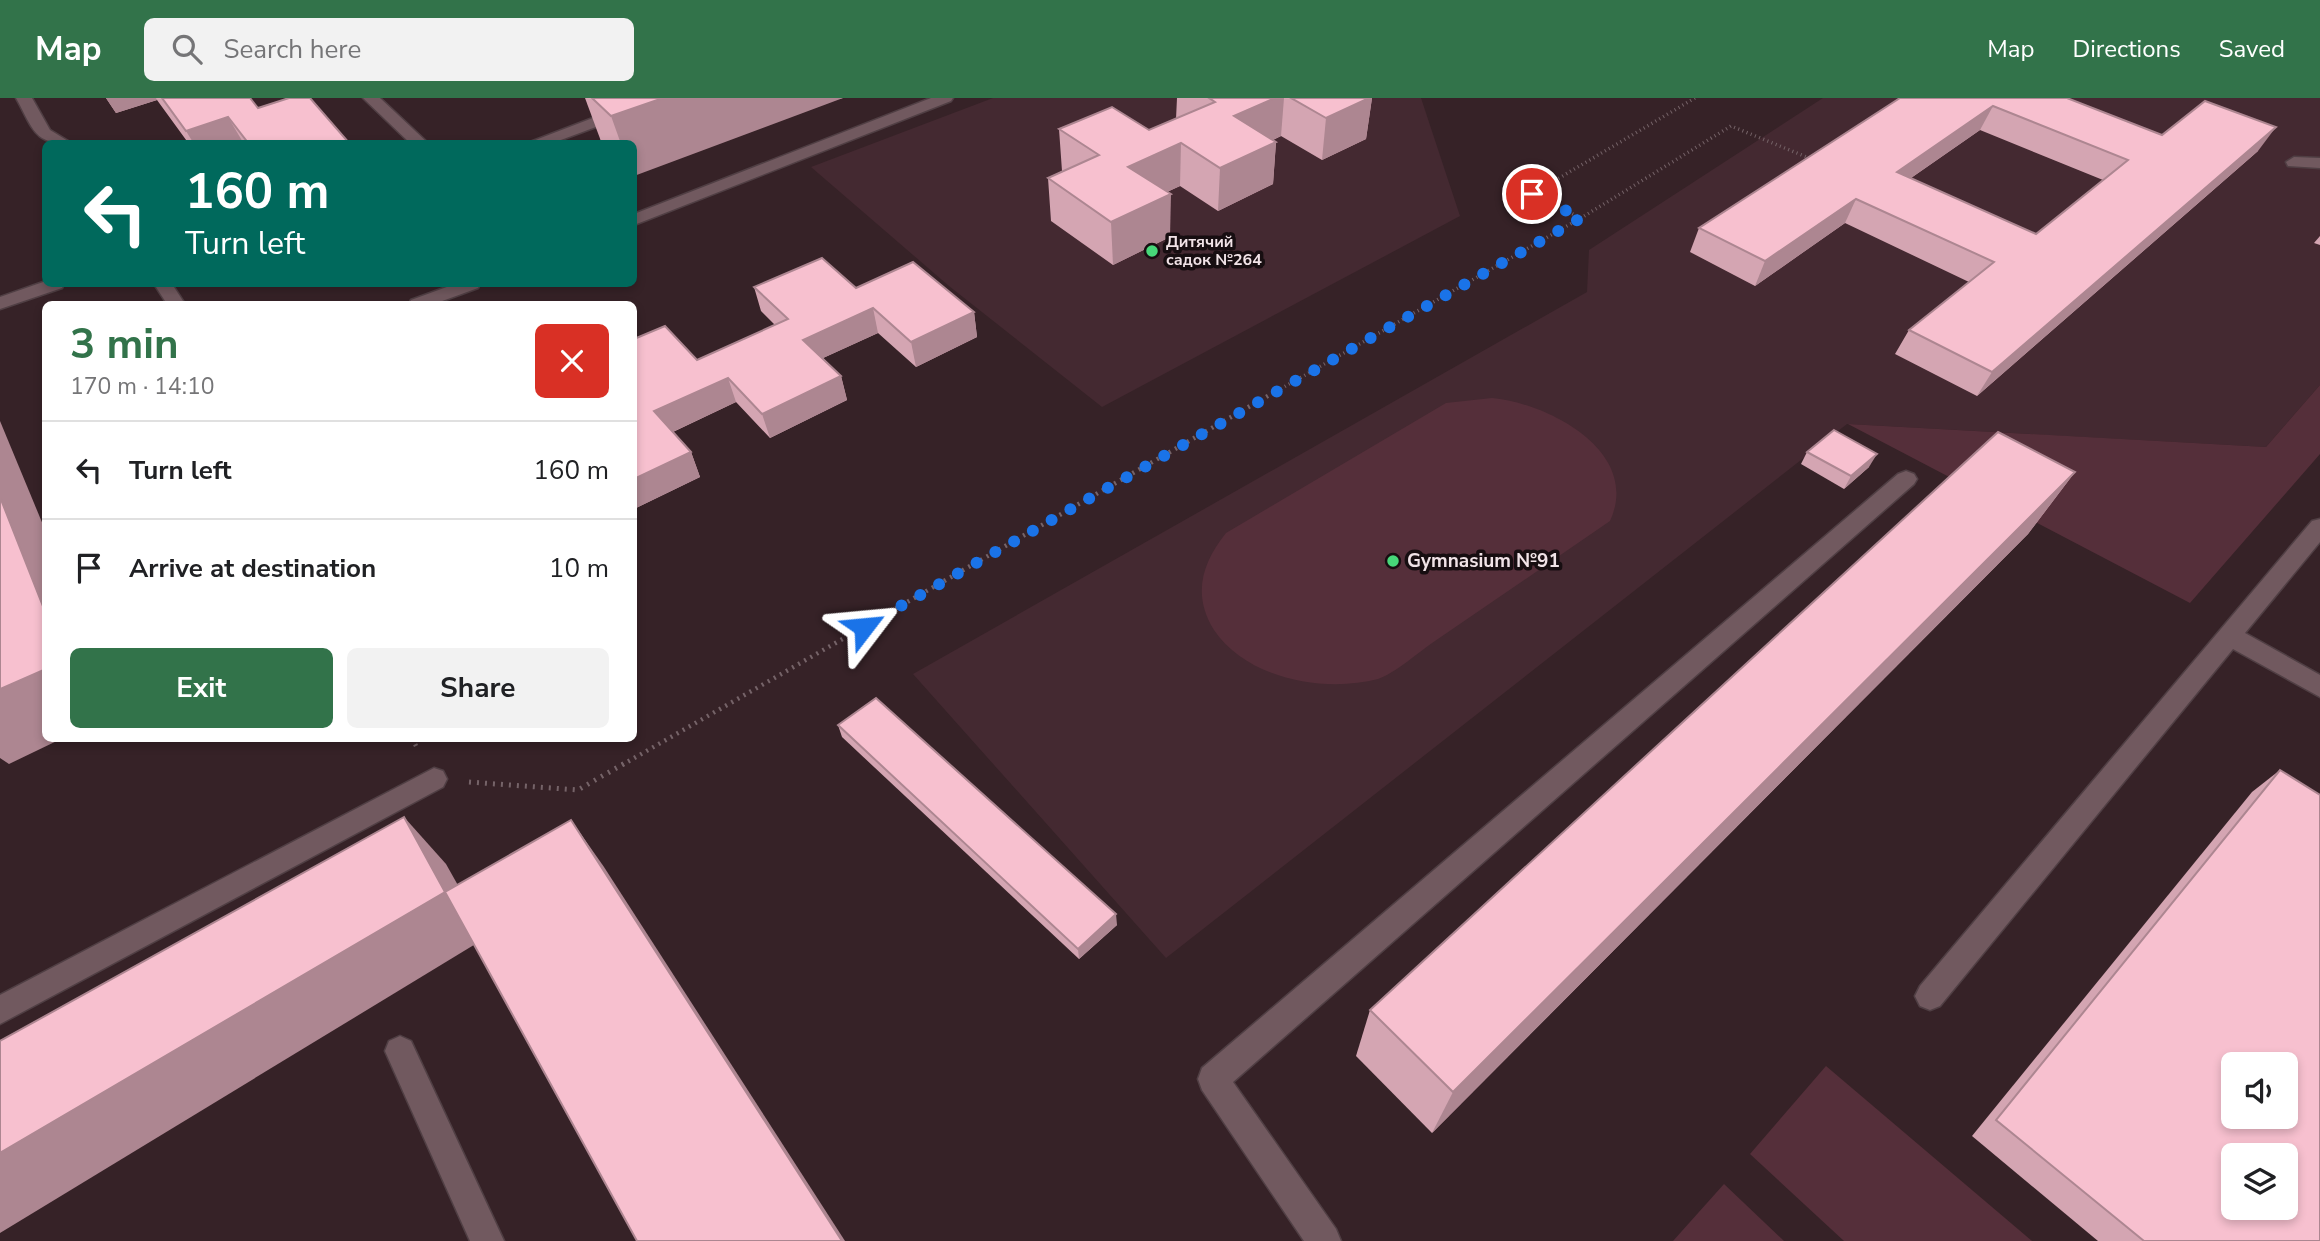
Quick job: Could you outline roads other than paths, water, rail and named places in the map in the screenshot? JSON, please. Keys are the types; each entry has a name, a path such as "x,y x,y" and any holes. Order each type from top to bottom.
{"lane":[{"path":"24,98 44,133 57,140"},
{"path":"371,98 417,140"},
{"path":"544,140 660,98"},
{"path":"637,219 945,98"},
{"path":"2294,162 2320,163"},
{"path":"0,303 46,287"},
{"path":"426,301 463,287"},
{"path":"1324,1241 1213,1079 1906,479"},
{"path":"1930,996 2320,527"},
{"path":"2230,636 2320,687"},
{"path":"0,1010 434,779"},
{"path":"400,1051 487,1241"}],"place":[{"name":"Дитячий садок №264","path":"1152,251"},
{"name":"Gymnasium №91","path":"1393,561"}]}
